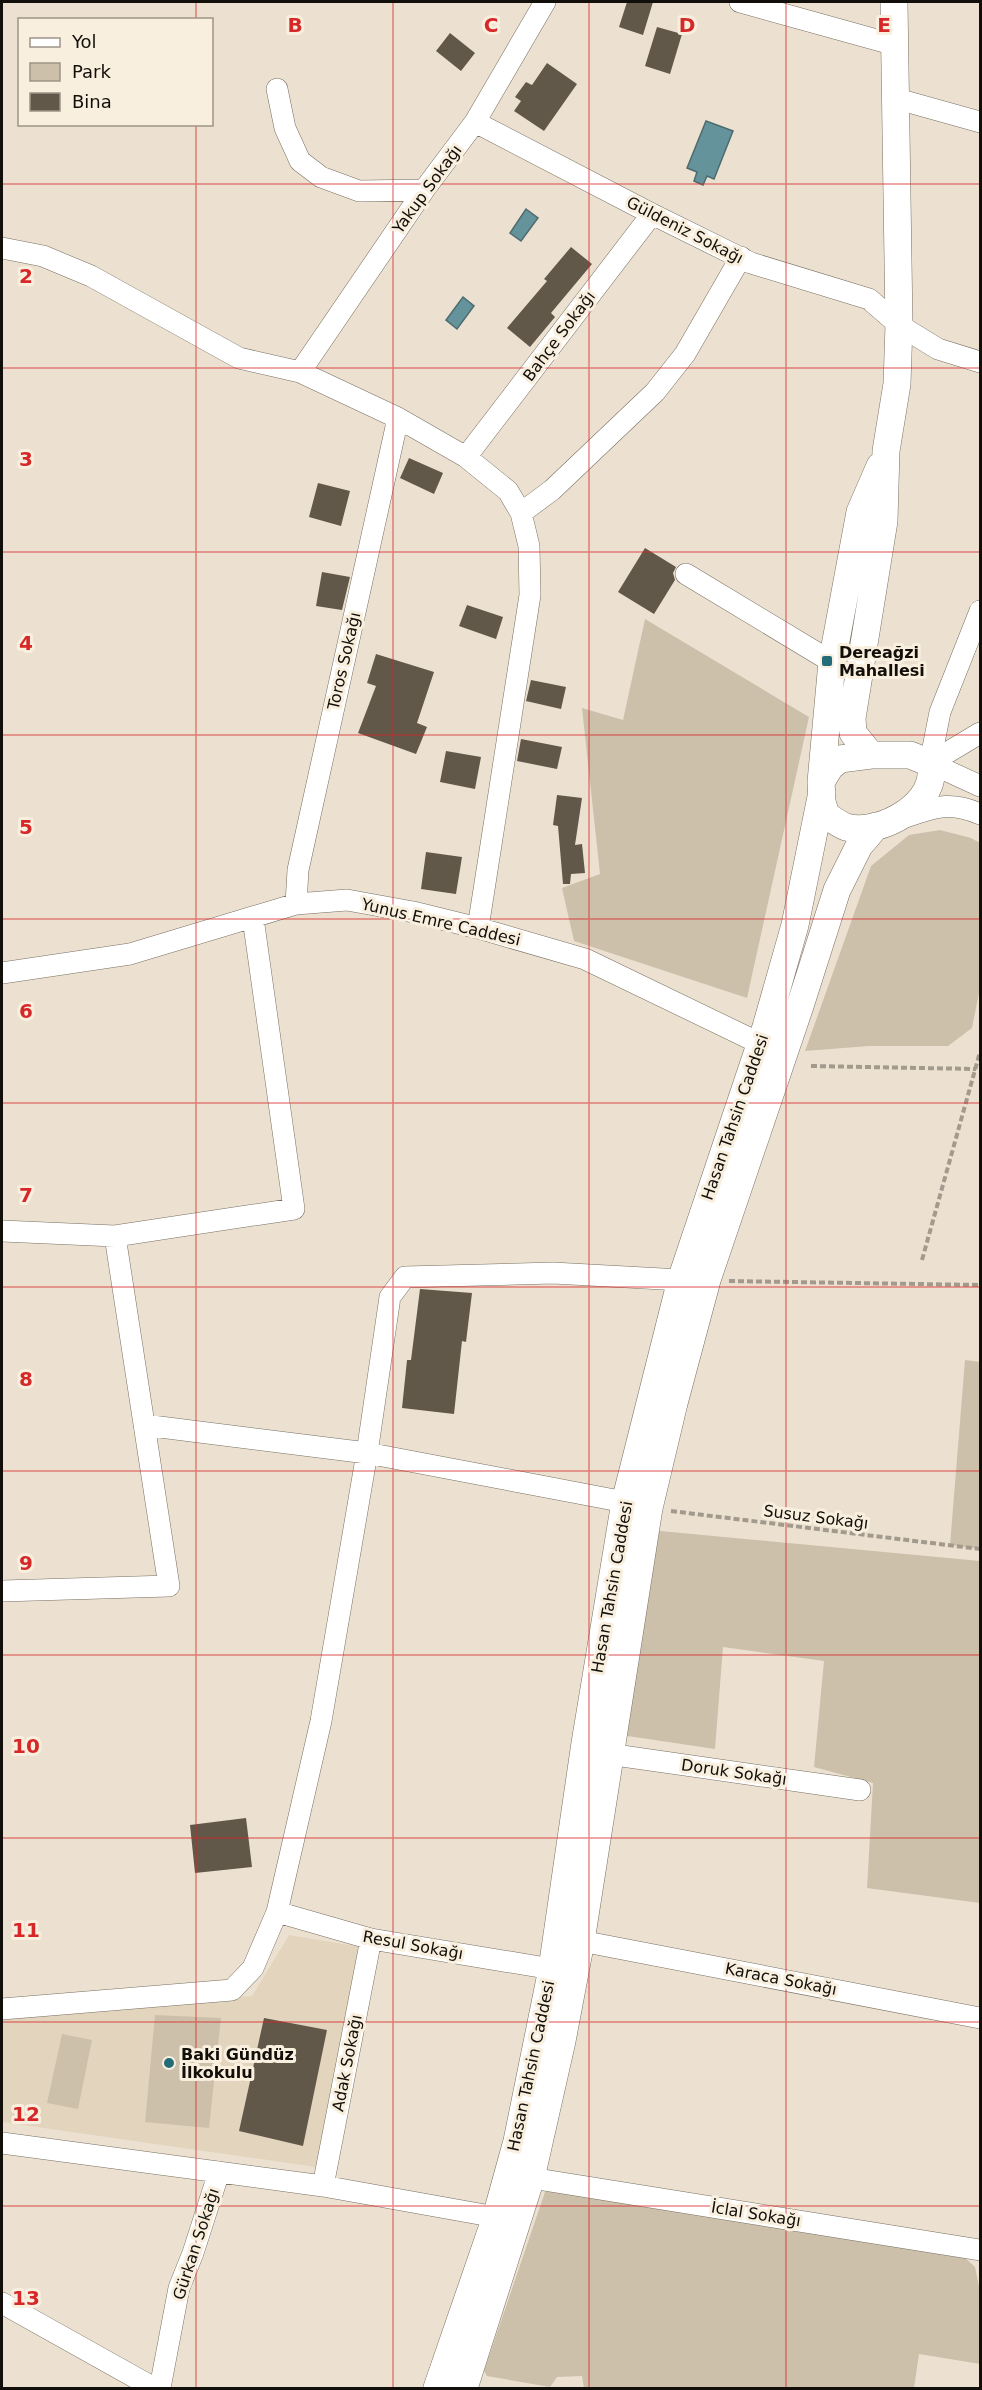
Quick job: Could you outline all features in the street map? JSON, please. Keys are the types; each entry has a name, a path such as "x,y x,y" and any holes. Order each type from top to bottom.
{"main road":[{"path":"871,755 853,733 852,718 884,521 886,451 897,384 899,325 894,2"},
{"name":"Hasan Tahsin Caddesi","path":"437,2388 496,2217 517,2141 552,1969 585,1743 637,1505 694,1280 759,1043 795,925 821,787 832,662 860,512 886,451"},
{"path":"871,755 910,755 930,763 933,772 922,799 885,824 864,829 846,827 826,815 821,787 830,767 840,759 871,755"},
{"name":"Hasan Tahsin Caddesi","path":"694,1280 800,1006 837,890 859,846 885,824"},
{"name":"Hasan Tahsin Caddesi","path":"465,2388 531,2178 562,2041 581,1941 608,1754 637,1505"}],"street":[{"name":"Yakup Sokağı","path":"300,372 424,190 475,122 545,2"},
{"path":"740,2 895,45"},
{"path":"277,90 285,128 300,161 321,177 359,191 424,190"},
{"path":"894,98 981,122"},
{"name":"Güldeniz Sokağı","path":"475,122 751,263 869,299 899,325 938,348 981,362"},
{"name":"Bahçe Sokağı","path":"466,457 652,214"},
{"path":"2,248 43,256 91,276 239,358 300,372 398,418 466,457 508,491 521,513 526,529 530,561 528,616 478,928"},
{"path":"521,513 552,490 655,392 685,354 741,257"},
{"name":"Toros Sokağı","path":"296,904 298,870 398,418"},
{"path":"686,574 832,662"},
{"path":"930,763 940,712 981,611"},
{"path":"930,763 981,733"},
{"path":"930,763 981,786"},
{"path":"885,824 944,806 961,806 981,814"},
{"name":"Yunus Emre Caddesi","path":"2,973 130,954 296,904 347,900 413,912 478,928 585,959 759,1043"},
{"path":"2,1231 115,1236 294,1209 253,918"},
{"path":"2,1592 169,1586 115,1236"},
{"path":"2,2009 232,1990 253,1968 277,1912 321,1721 367,1453 390,1297 405,1277 553,1273 694,1280"},
{"path":"144,1425 367,1453 637,1505"},
{"name":"Doruk Sokağı","path":"608,1754 860,1790"},
{"name":"Resul Sokağı","path":"277,1912 371,1939 552,1969"},
{"name":"Adak Sokağı","path":"322,2186 371,1939"},
{"name":"Karaca Sokağı","path":"581,1941 981,2018"},
{"path":"2,2143 322,2186 496,2217"},
{"name":"Gürkan Sokağı","path":"160,2388 179,2288 193,2253 219,2172"},
{"name":"İclal Sokağı","path":"531,2178 981,2250"},
{"path":"2,2303 154,2388"}],"path":[{"path":"922,1260 981,1052"},
{"path":"811,1066 976,1069"},
{"path":"694,1280 981,1285"},
{"name":"Susuz Sokağı","path":"637,1505 981,1548"}],"shaded area":[{"name":"Baki Gündüz İlkokulu","path":"289,1935 361,1947 316,2167 2,2122 2,2017 252,1996"}],"green space":[{"path":"645,619 809,717 747,998 574,941 562,888 600,874 582,708 623,720"},
{"path":"940,830 971,838 980,843 980,988 972,1028 948,1046 869,1046 805,1051 871,866 909,835"},
{"path":"965,1360 980,1362 980,1549 950,1545"},
{"path":"650,1530 980,1561 980,1903 867,1888 873,1783 814,1767 824,1661 723,1647 715,1749 621,1735"},
{"path":"155,2015 221,2018 209,2128 145,2122"},
{"path":"62,2034 92,2040 78,2109 47,2103"},
{"path":"558,2187 963,2256 975,2267 980,2291 980,2364 919,2354 914,2388 584,2388 582,2376 557,2377 550,2387 487,2376 484,2371 545,2192"}],"water":[{"path":"706,121 733,131 714,179 707,176 703,185 694,181 697,172 687,168"},
{"path":"526,209 538,218 521,241 510,233"},
{"path":"463,297 474,306 457,329 446,320"}],"building":[{"path":"627,2 653,2 643,35 619,27"},
{"path":"657,27 682,34 670,74 645,66"},
{"path":"450,33 475,53 461,71 436,51"},
{"path":"547,63 577,84 544,131 514,111 521,101 515,97 526,82 532,85"},
{"path":"571,247 592,264 551,313 555,317 530,347 507,328 547,281 544,279"},
{"path":"409,458 443,473 434,494 400,478"},
{"path":"318,483 350,491 341,526 309,517"},
{"path":"645,548 676,567 673,573 675,580 654,614 618,592"},
{"path":"322,572 350,577 342,610 316,606"},
{"path":"467,605 503,617 496,639 459,626"},
{"path":"376,654 434,672 417,723 427,727 416,754 358,733 376,686 367,683"},
{"path":"531,680 566,687 561,709 526,701"},
{"path":"521,739 562,747 557,769 517,761"},
{"path":"446,751 481,757 475,789 440,782"},
{"path":"557,795 582,798 575,845 582,844 585,873 571,874 570,884 563,884 558,826 553,825"},
{"path":"426,852 462,857 456,894 421,889"},
{"path":"420,1289 472,1293 466,1342 462,1341 454,1414 402,1408 407,1360 411,1360"},
{"path":"246,1818 252,1867 195,1873 190,1825"},
{"path":"264,2018 327,2030 303,2146 239,2131"}],"place":[{"name":"Dereağzi Mahallesi","path":"827,661"},
{"name":"Baki Gündüz İlkokulu","path":"169,2063"}]}
